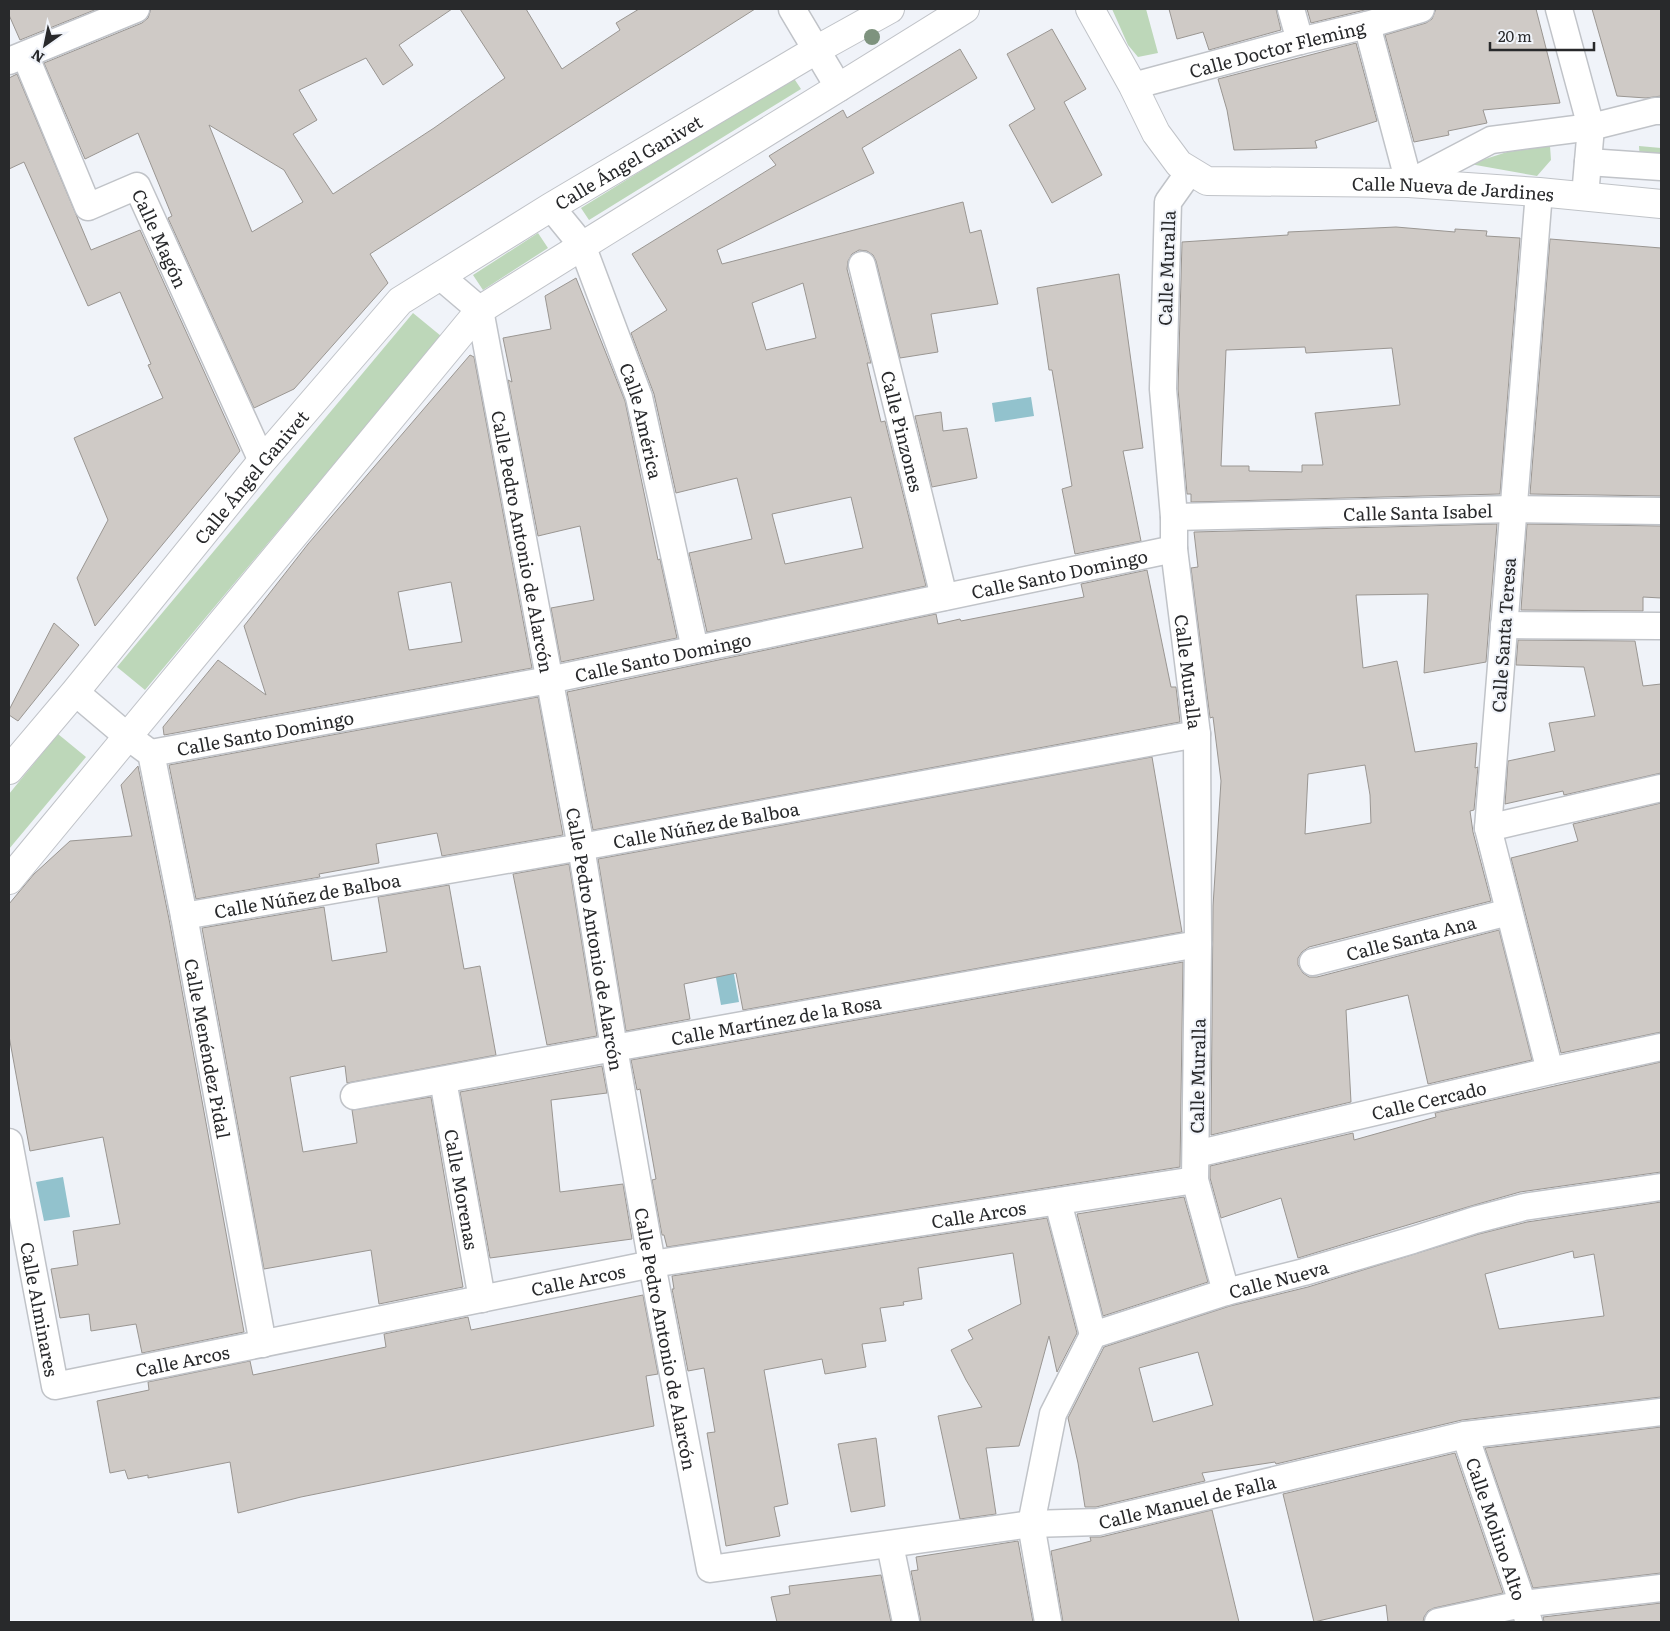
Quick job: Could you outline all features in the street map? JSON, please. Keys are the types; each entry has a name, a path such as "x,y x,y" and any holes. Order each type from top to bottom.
{"street":[{"path":"17,58 136,9"},
{"path":"792,9 840,88"},
{"name":"Calle Ángel Ganivet","path":"9,770 75,692 262,461 400,301 551,208 816,50 890,9"},
{"path":"9,880 480,310 965,9"},
{"name":"Calle Nueva de Jardines","path":"1090,9 1133,86 1156,133 1179,164 1207,181 1409,183 1539,192 1661,204"},
{"path":"1292,9 1300,41"},
{"name":"Calle Doctor Fleming","path":"1133,86 1367,25 1421,9"},
{"path":"1559,9 1591,127 1585,196"},
{"path":"1367,25 1409,183 1491,140 1591,127 1661,111"},
{"name":"Calle Magón","path":"17,58 88,207 137,186 262,461"},
{"path":"1588,162 1661,167"},
{"name":"Calle Muralla","path":"1190,170 1168,202 1164,389 1174,517 1174,548 1197,734 1196,1180 1226,1292"},
{"name":"Calle Santa Teresa","path":"1539,192 1488,828 1550,1071"},
{"name":"Calle América","path":"551,208 582,245 638,397 696,649"},
{"name":"Calle Pinzones","path":"862,265 944,597"},
{"path":"440,276 480,310"},
{"name":"Calle Pedro Antonio de Alarcón","path":"480,310 582,847 614,1048 652,1264 710,1569"},
{"name":"Calle Santa Isabel","path":"1174,517 1513,509 1661,511"},
{"name":"Calle Santo Domingo","path":"151,753 550,680 1174,548"},
{"path":"1504,624 1661,626"},
{"path":"75,692 127,736 151,753"},
{"name":"Calle Núñez de Balboa","path":"184,916 582,847 1197,734"},
{"name":"Calle Menéndez Pidal","path":"151,753 184,916 263,1344"},
{"path":"1488,828 1661,788"},
{"name":"Calle Santa Ana","path":"1312,962 1509,912"},
{"name":"Calle Martínez de la Rosa","path":"354,1096 1198,944"},
{"name":"Calle Cercado","path":"1196,1154 1550,1071 1661,1047"},
{"name":"Calle Morenas","path":"443,1080 482,1299"},
{"name":"Calle Alminares","path":"9,1142 55,1386"},
{"name":"Calle Arcos","path":"55,1386 652,1264 1196,1180"},
{"name":"Calle Nueva","path":"1093,1335 1226,1292 1304,1272 1524,1207 1661,1187"},
{"path":"1048,1622 1031,1524 1053,1414 1093,1335 1058,1202"},
{"name":"Calle Manuel de Falla","path":"710,1569 1031,1524 1098,1522 1464,1435 1661,1412"},
{"name":"Calle Molino Alto","path":"1464,1435 1526,1613"},
{"path":"890,1545 906,1622"},
{"path":"1438,1622 1526,1613 1661,1588"}],"green space":[{"path":"1112,9 1146,9 1158,53 1138,57 1128,45"},
{"path":"793,77 801,89 589,220 581,208"},
{"path":"1550,146 1551,160 1537,176 1470,164 1507,152"},
{"path":"1639,146 1661,148 1661,179 1641,177"},
{"path":"538,233 548,248 483,290 473,275"},
{"path":"413,313 441,336 145,690 117,667"},
{"path":"58,734 86,757 9,849 9,794"}],"water":[{"path":"1031,397 1034,416 995,422 992,403"},
{"path":"732,963 739,1002 721,1005 714,967"},
{"path":"63,1177 70,1217 44,1221 36,1182"}],"building":[{"path":"9,9 97,9 20,40 9,15"},
{"path":"151,9 452,9 399,45 413,65 383,85 366,58 299,90 317,120 293,134 333,194 434,128 505,78 460,9 526,9 562,69 620,30 616,23 639,9 755,9 370,254 388,283 294,389 254,408 168,218 172,216 138,133 85,159 44,63 142,23 148,18","holes":["209,125 284,170 303,202 252,232"]},
{"path":"1169,9 1276,9 1281,30 1209,50 1203,32 1177,39"},
{"path":"1307,9 1369,9 1311,23"},
{"path":"1436,9 1536,9 1560,103 1483,110 1487,123 1448,131 1449,135 1414,142 1385,35 1426,23 1432,19"},
{"path":"1592,9 1661,9 1661,96 1646,98 1617,96"},
{"path":"1052,29 1086,89 1064,102 1102,175 1052,203 1009,125 1035,109 1007,54"},
{"path":"1356,43 1377,121 1315,141 1317,148 1234,150 1227,110 1218,79"},
{"path":"960,49 977,78 862,148 874,173 717,250 722,264 963,202 970,233 981,230 998,304 931,314 938,352 900,358 873,255 867,251 859,250 852,254 848,261 847,269 871,363 867,363 881,422 885,421 926,586 707,632 689,553 752,539 737,478 676,493 654,394 631,333 667,310 632,254 776,165 769,156 843,110 847,118","holes":["803,283 816,338 766,350 752,303","851,497 863,548 785,564 772,514"]},
{"path":"17,74 91,250 140,230 240,451 95,626 77,578 108,520 74,438 163,398 148,365 151,364 120,292 88,306 24,162 9,169 9,78"},
{"path":"1396,227 1455,232 1455,229 1487,231 1486,236 1520,238 1500,494 1191,502 1191,494 1187,494 1178,389 1182,242 1288,235 1288,232","holes":["1305,347 1306,353 1392,348 1400,405 1315,413 1323,465 1302,465 1302,472 1249,471 1249,466 1221,466 1226,350"]},
{"path":"1550,239 1661,248 1661,496 1530,494"},
{"path":"1119,274 1143,448 1123,451 1141,541 1075,554 1062,489 1072,486 1052,370 1049,370 1037,288"},
{"path":"576,278 625,401 658,560 660,559 677,638 561,662 551,608 594,600 580,526 538,536 508,380 512,382 503,338 551,329 545,296"},
{"path":"470,355 474,357 532,668 164,735 163,727 218,660 266,695 244,626 308,544","holes":["451,582 462,642 409,650 398,592"]},
{"path":"941,412 943,431 967,428 977,478 932,487 915,416"},
{"path":"1497,524 1486,662 1424,673 1428,594 1356,595 1363,668 1397,661 1415,752 1477,743 1475,768 1478,767 1474,810 1470,811 1473,832 1491,901 1309,947 1298,958 1298,965 1303,973 1309,977 1317,977 1499,930 1532,1060 1428,1084 1408,995 1346,1010 1351,1102 1211,1135 1213,906 1221,781 1213,717 1210,718 1191,568 1198,567 1194,532","holes":["1365,765 1370,795 1371,823 1305,834 1308,774"]},
{"path":"1527,524 1661,526 1661,598 1643,597 1643,611 1521,610"},
{"path":"1147,570 1171,687 1176,687 1180,722 593,830 567,692 936,614 938,624 1084,597 1081,584"},
{"path":"54,623 79,645 18,721 9,715 9,710"},
{"path":"1518,640 1635,641 1643,686 1661,684 1661,773 1564,795 1563,791 1505,804 1508,761 1555,751 1549,723 1595,716 1584,667 1516,665"},
{"path":"538,697 563,835 442,856 437,833 376,844 379,863 319,874 320,877 196,899 169,765"},
{"path":"1152,757 1182,932 743,1010 736,973 684,984 690,1019 626,1031 598,859"},
{"path":"138,766 169,919 244,1332 142,1353 136,1324 91,1331 89,1314 60,1318 51,1269 78,1265 73,1231 120,1224 103,1137 30,1151 9,1036 9,904 34,874 70,841 132,836 121,785"},
{"path":"1661,803 1661,1032 1561,1053 1511,858 1578,841 1573,824"},
{"path":"569,864 597,1036 547,1045 513,874"},
{"path":"449,885 464,969 480,966 496,1055 347,1083 345,1066 290,1077 303,1152 357,1143 352,1110 431,1097 463,1287 379,1304 371,1250 264,1269 202,928 324,907 332,961 387,952 378,897"},
{"path":"1183,962 1180,1167 667,1247 664,1235 662,1235 652,1180 656,1179 640,1089 637,1090 631,1060"},
{"path":"1661,1062 1661,1172 1520,1192 1298,1258 1281,1198 1221,1218 1210,1178 1210,1166 1353,1133 1354,1140 1436,1117 1435,1113"},
{"path":"602,1066 607,1093 551,1100 560,1192 623,1184 632,1239 490,1258 460,1092"},
{"path":"1184,1197 1208,1282 1103,1316 1077,1214"},
{"path":"1661,1202 1661,1397 1462,1420 1276,1464 1275,1462 1202,1473 1205,1481 1096,1507 1085,1507 1068,1418 1104,1347 1230,1306 1308,1287 1479,1234 1527,1222","holes":["1573,1251 1574,1258 1594,1254 1604,1316 1499,1329 1485,1274","1198,1352 1213,1405 1153,1422 1139,1368"]},
{"path":"1047,1218 1077,1333 1057,1372 1049,1336 1019,1446 986,1448 996,1514 960,1519 938,1416 982,1407 951,1350 973,1339 968,1330 1021,1304 1013,1253 918,1268 922,1299 903,1302 904,1305 880,1308 886,1341 862,1344 866,1367 825,1374 822,1359 764,1370 788,1504 774,1507 780,1536 726,1546 707,1433 715,1432 704,1368 688,1371 672,1289 674,1289 672,1276"},
{"path":"643,1295 658,1374 646,1376 654,1426 301,1497 238,1513 230,1462 148,1478 148,1475 128,1479 125,1470 110,1473 97,1401 149,1390 148,1382 250,1361 253,1375 386,1347 384,1334 468,1317 471,1330"},
{"path":"1661,1427 1661,1573 1533,1588 1485,1448"},
{"path":"876,1438 885,1506 851,1512 838,1444"},
{"path":"1455,1453 1503,1593 1434,1608 1428,1611 1423,1622 1388,1622 1386,1605 1314,1622 1283,1494"},
{"path":"1212,1510 1239,1622 1063,1622 1051,1551 1091,1541 1090,1537 1101,1537"},
{"path":"1018,1541 1033,1622 921,1622 911,1571 918,1570 916,1557"},
{"path":"881,1575 891,1622 777,1622 771,1597 790,1594 789,1586"},
{"path":"1661,1603 1661,1622 1544,1622 1543,1617"}]}
